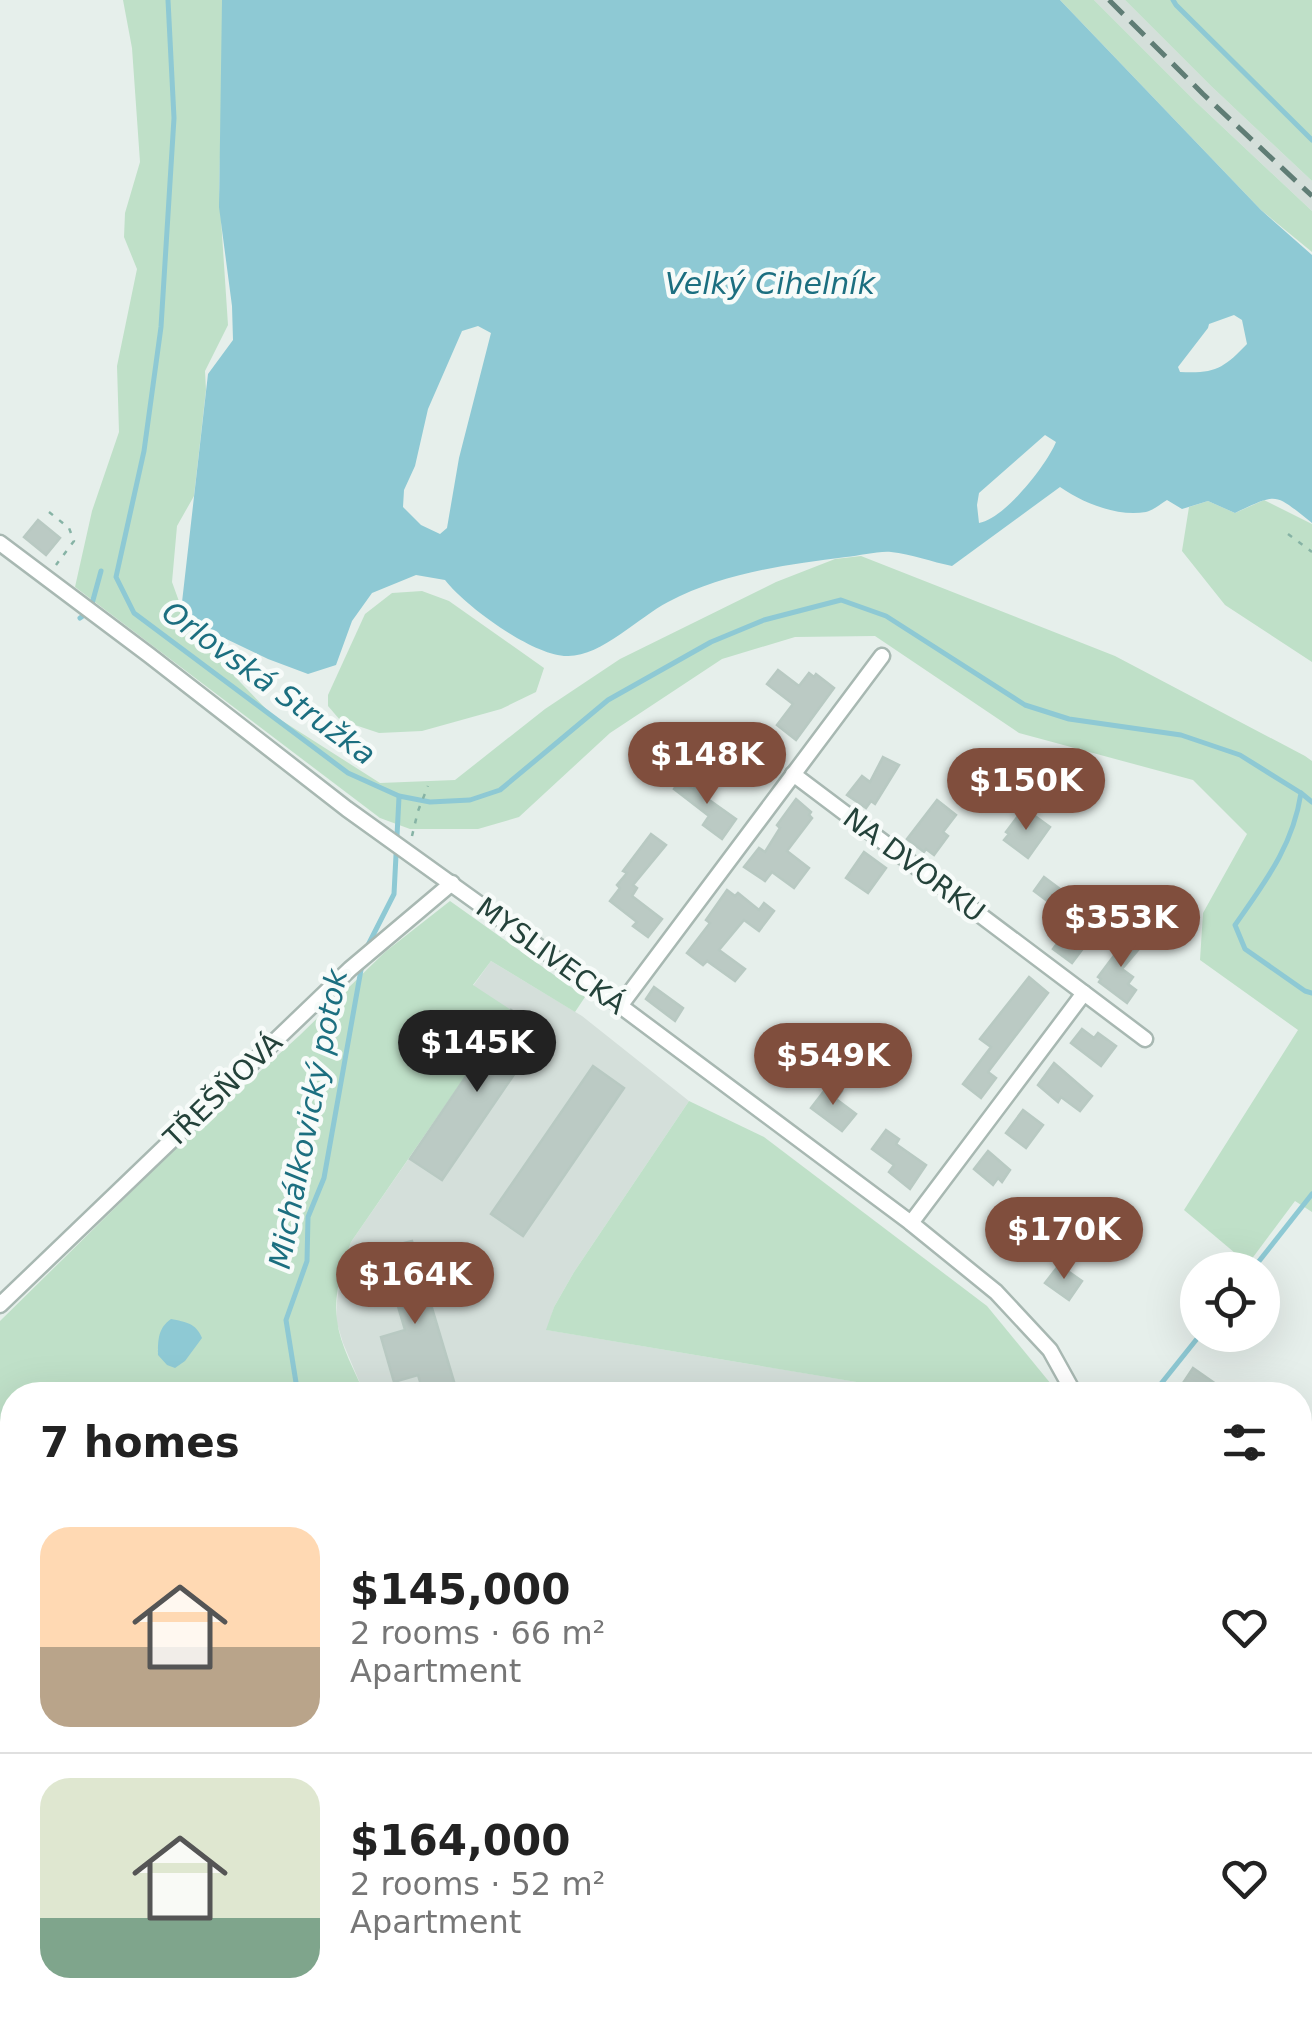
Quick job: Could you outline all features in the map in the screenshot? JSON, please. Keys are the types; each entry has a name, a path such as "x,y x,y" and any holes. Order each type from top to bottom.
{"street":[{"name":"MYSLIVECKÁ","path":"0,544 376,829 911,1224 996,1292 1050,1350 1068,1382"},
{"path":"620,1006 882,656"},
{"name":"NA DVORKU","path":"793,774 1146,1039"},
{"name":"TŘEŠŇOVÁ","path":"0,1305 350,969 452,883"},
{"path":"911,1224 1084,993"}],"path":[{"path":"46,578 74,541 68,528 49,512"},
{"path":"1288,534 1312,552"},
{"path":"411,854 418,811 428,786"}],"shaded area":[{"path":"1094,0 1125,0 1312,181 1312,211 1196,102"},
{"path":"491,961 582,1016 689,1101 574,1272 554,1307 547,1330 857,1382 360,1382 336,1320 341,1272 351,1242 511,1011 473,986"}],"green space":[{"path":"123,0 222,0 219,189 228,325 205,371 194,496 177,526 172,582 189,629 270,713 380,783 455,780 545,709 620,659 776,582 835,559 861,556 1115,656 1312,761 1312,1212 1295,1201 1257,1252 1234,1252 1184,1210 1298,1030 1200,960 1203,913 1247,834 1193,780 1019,733 875,636 795,637 722,659 610,733 519,817 478,829 410,829 380,818 75,587 92,511 119,432 117,366 137,269 124,237 125,213 140,162 132,48"},
{"path":"1060,0 1094,0 1312,211 1312,252 1261,210"},
{"path":"1125,0 1312,0 1312,181 1211,86"},
{"path":"1264,500 1312,524 1312,662 1225,605 1182,551 1189,507 1208,501 1235,513"},
{"path":"422,591 449,601 544,668 536,692 501,709 422,731 379,733 340,720 328,706 328,695 365,614 392,593"},
{"path":"450,901 585,997 575,1012 491,961 473,985 511,1010 351,1242 342,1270 336,1300 339,1330 359,1382 0,1382 0,1321 182,1142 385,952"},
{"path":"689,1101 764,1137 987,1306 1049,1382 856,1382 546,1330 574,1272"}],"water":[{"name":"Velký Cihelník","path":"222,0 1060,0 1261,210 1312,255 1312,523 1276,499 1260,501 1235,513 1208,501 1182,509 1167,500 1146,512 1135,513 1112,511 1060,487 952,566 886,552 754,572 689,592 593,650 567,656 536,648 501,628 445,580 416,575 372,593 352,621 336,665 308,674 195,624 181,611 208,374 233,340 219,207","holes":["1234,315 1242,320 1247,344 1218,368 1180,372 1178,367 1209,324","478,326 491,333 459,458 447,528 440,534 421,525 403,507 404,490 415,466 428,409 462,331","1045,435 1056,442 1023,490 1000,512 979,523 979,493"]},
{"path":"171,1319 194,1326 202,1338 175,1368 158,1355 161,1330"}],"building":[{"path":"38,520 60,538 46,555 24,537"},
{"path":"778,670 799,686 809,673 834,688 796,740 777,725 793,704 767,684"},
{"path":"737,729 780,760 765,780 747,766 752,759 728,741"},
{"path":"883,757 899,765 875,804 871,801 866,808 847,795 862,776 870,782"},
{"path":"702,778 713,786 705,797 736,819 722,839 703,825 709,816 674,789 680,780 693,789"},
{"path":"796,799 811,812 812,818 787,851 809,868 794,888 772,872 765,881 744,867 759,848 765,852 780,828 777,825"},
{"path":"937,800 956,815 943,832 948,836 934,855 907,839"},
{"path":"1024,808 1050,827 1028,858 1004,840"},
{"path":"651,834 666,845 633,885 637,888 632,896 662,919 648,937 633,926 637,922 610,901 627,873 623,871"},
{"path":"864,852 886,868 868,893 846,878"},
{"path":"1044,877 1084,907 1088,901 1101,911 1080,938 1087,943 1072,963 1053,949 1074,921 1034,891"},
{"path":"727,890 735,896 738,893 759,910 764,903 774,911 759,931 744,920 719,950 745,969 735,981 707,961 703,965 687,953 710,923 706,920"},
{"path":"1131,933 1144,943 1122,969 1133,977 1128,984 1136,990 1127,1003 1099,982 1098,977"},
{"path":"1029,977 1048,993 988,1072 996,1078 981,1098 963,1084 991,1047 980,1039"},
{"path":"654,987 683,1008 675,1021 646,999"},
{"path":"511,1010 543,1032 442,1180 410,1159"},
{"path":"1082,1029 1094,1038 1098,1033 1116,1046 1101,1066 1071,1043"},
{"path":"1054,1063 1092,1096 1080,1111 1061,1097 1058,1102 1038,1085"},
{"path":"593,1066 624,1088 523,1236 491,1214"},
{"path":"831,1082 842,1091 836,1099 856,1114 842,1131 811,1108"},
{"path":"1023,1110 1043,1125 1026,1148 1006,1133"},
{"path":"886,1130 899,1139 896,1144 926,1165 910,1189 889,1172 894,1165 872,1149"},
{"path":"988,1151 1010,1170 1002,1182 998,1178 993,1185 974,1169"},
{"path":"412,1241 454,1382 420,1382 418,1375 394,1382 381,1337 405,1330 381,1249"},
{"path":"1059,1265 1082,1281 1069,1300 1045,1283"},
{"path":"1193,1368 1213,1382 1184,1382"}],"waterway":[{"name":"Orlovská Stružka","path":"168,0 174,118 161,327 144,451 116,577 134,613 348,773 399,796 430,802 470,800 500,790 608,700 711,642 764,620 841,600 886,616 1025,705 1069,719 1181,735 1240,755 1301,793 1285,847 1235,925 1245,949 1312,993"},
{"path":"1173,0 1312,140"},
{"name":"Michálkovický potok","path":"80,618 90,611 101,571"},
{"path":"1301,793 1312,802"},
{"name":"Michálkovický potok","path":"364,953 394,894 399,797"},
{"name":"Michálkovický potok","path":"296,1382 286,1320 307,1261 308,1217 324,1178 362,964"},
{"path":"1266,1252 1312,1194"},
{"path":"1162,1382 1186,1352"}],"railway":[{"path":"1109,0 1312,196"}]}
